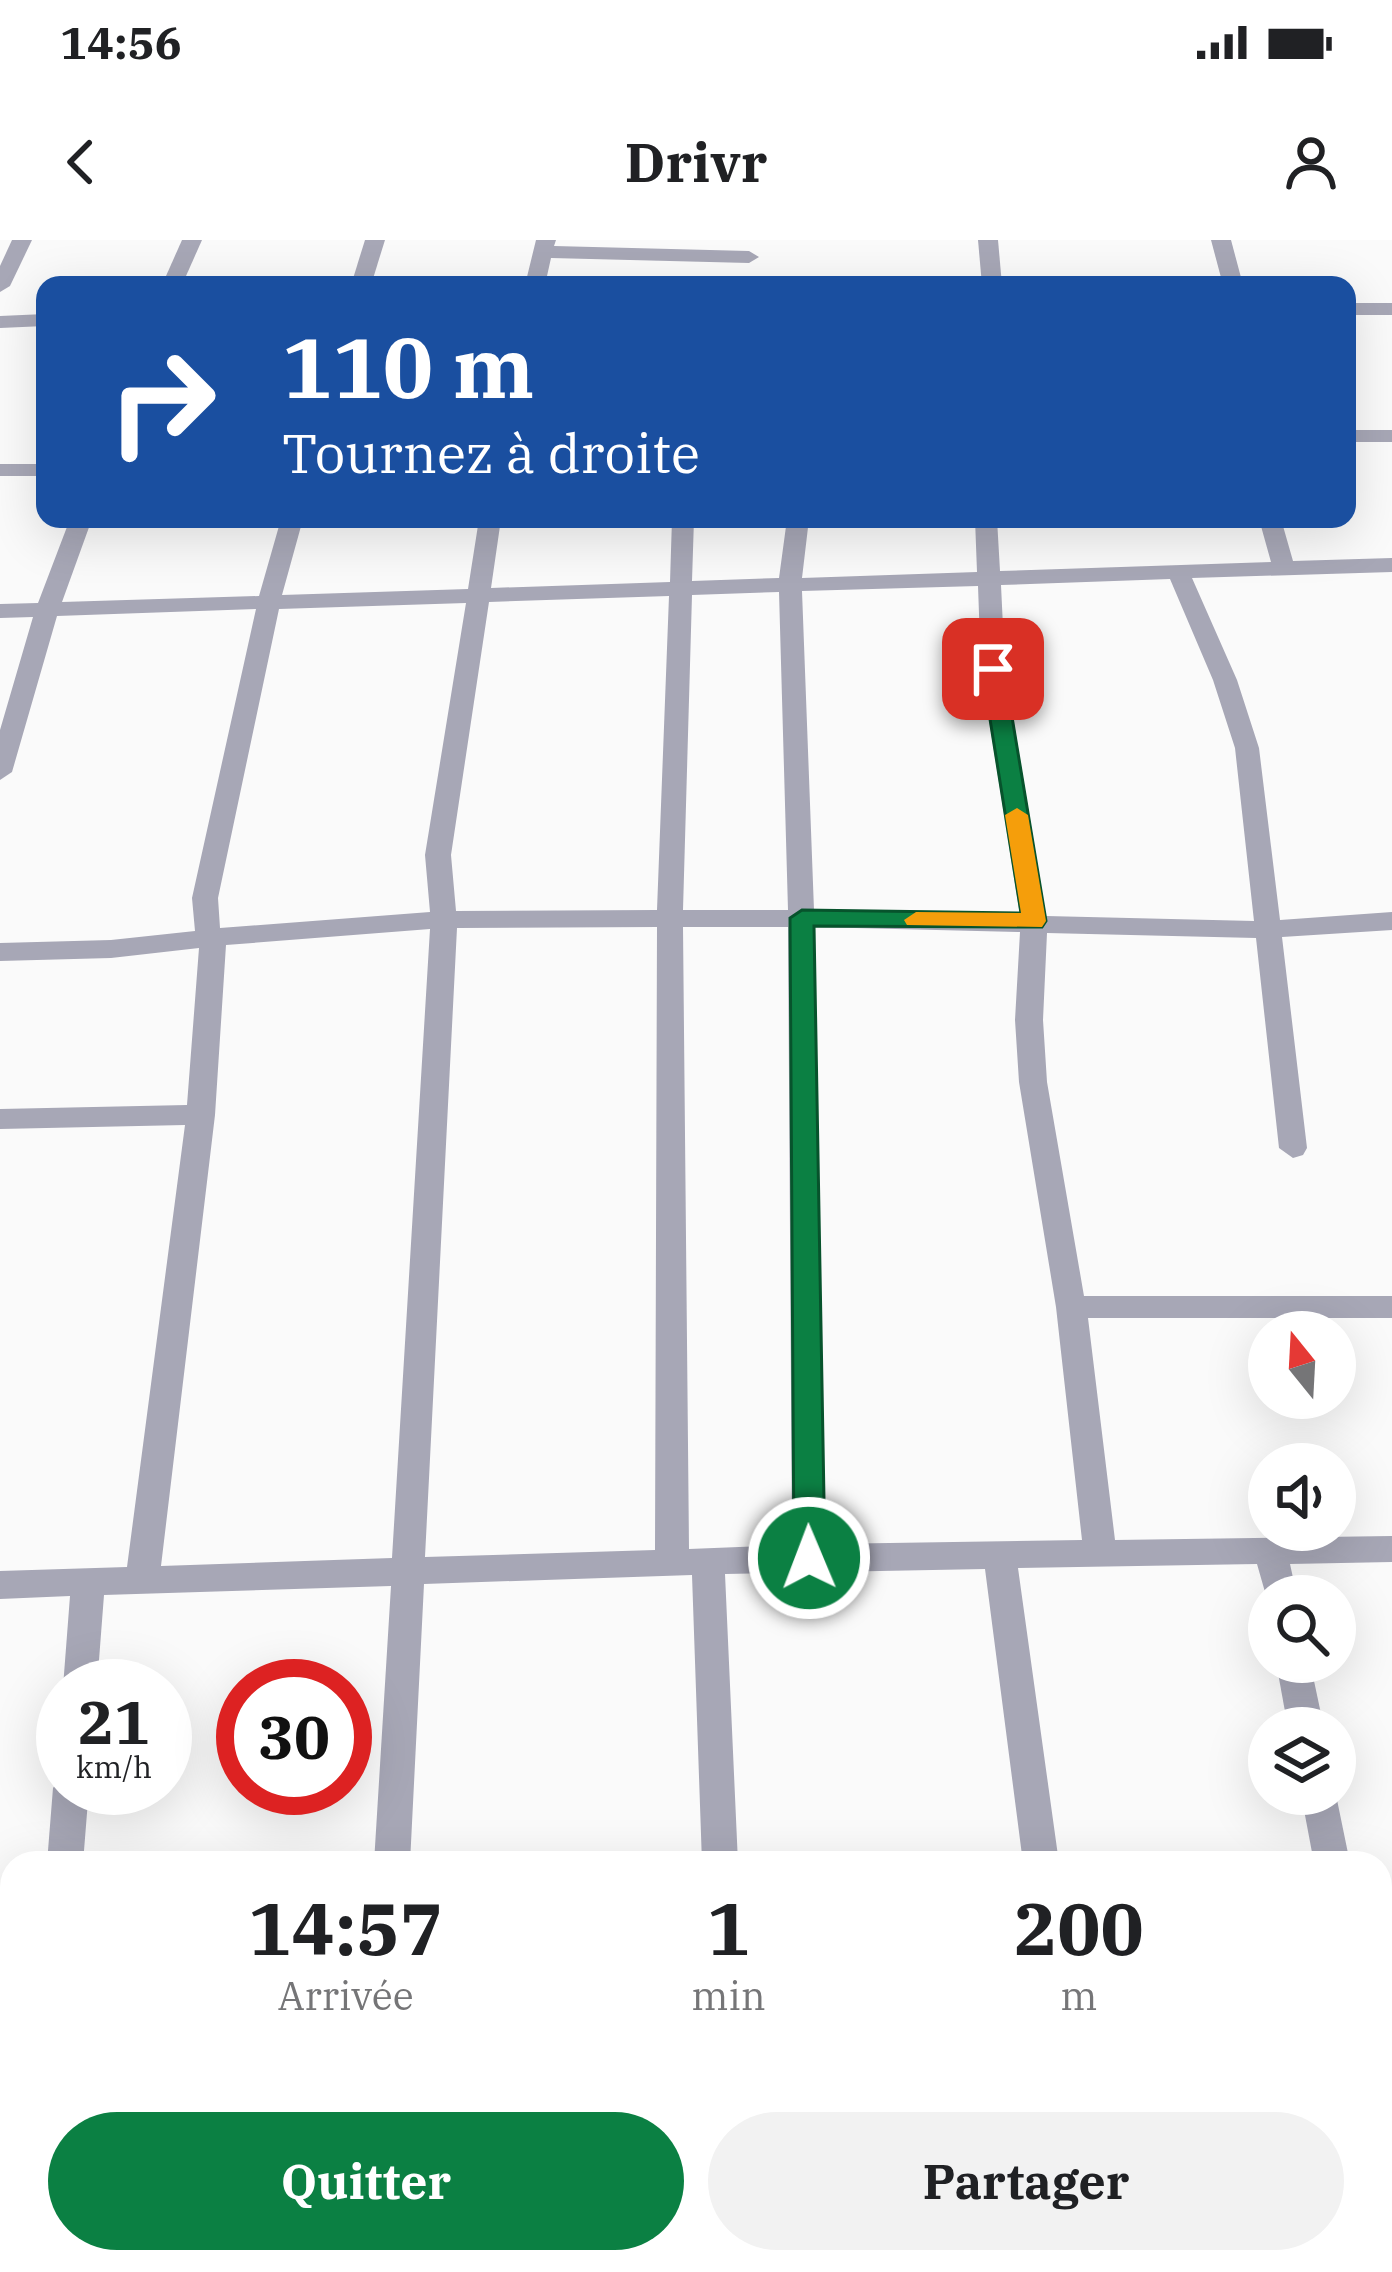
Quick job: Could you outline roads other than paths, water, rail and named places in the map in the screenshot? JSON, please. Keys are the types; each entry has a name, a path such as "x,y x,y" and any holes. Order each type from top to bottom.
{"street":[{"path":"0,286 22,240"},
{"path":"176,276 192,240"},
{"path":"364,276 375,240"},
{"path":"988,240 991,276"},
{"path":"1221,240 1231,276"},
{"path":"538,276 545,246 751,249"},
{"path":"1356,309 1392,309"},
{"path":"0,322 36,320"},
{"path":"1356,436 1392,436"},
{"path":"0,470 36,470"},
{"path":"0,772 46,610 78,528"},
{"path":"142,1582 200,1115 213,940 205,926 205,898 290,528"},
{"path":"393,1851 412,1571 444,920 438,855 488,528"},
{"path":"671,1563 670,918 682,528"},
{"path":"797,528 790,585 802,918 809,1558"},
{"path":"986,528 993,669 1034,921 1029,1020 1033,1082 1071,1307 1100,1553"},
{"path":"1273,528 1284,569"},
{"path":"0,611 1392,565"},
{"path":"1178,572 1225,680 1247,748 1293,1148"},
{"path":"0,952 444,920 802,918 1265,929 1392,921"},
{"path":"0,1119 200,1115"},
{"path":"1071,1307 1392,1307"},
{"path":"1356,1550 1392,1549"},
{"path":"0,1586 809,1558 1271,1551 1276,1575"},
{"path":"1000,1558 1038,1851"},
{"path":"709,1562 719,1851"},
{"path":"82,1659 88,1583"},
{"path":"65,1851 68,1815"},
{"path":"1322,1815 1330,1851"}]}
